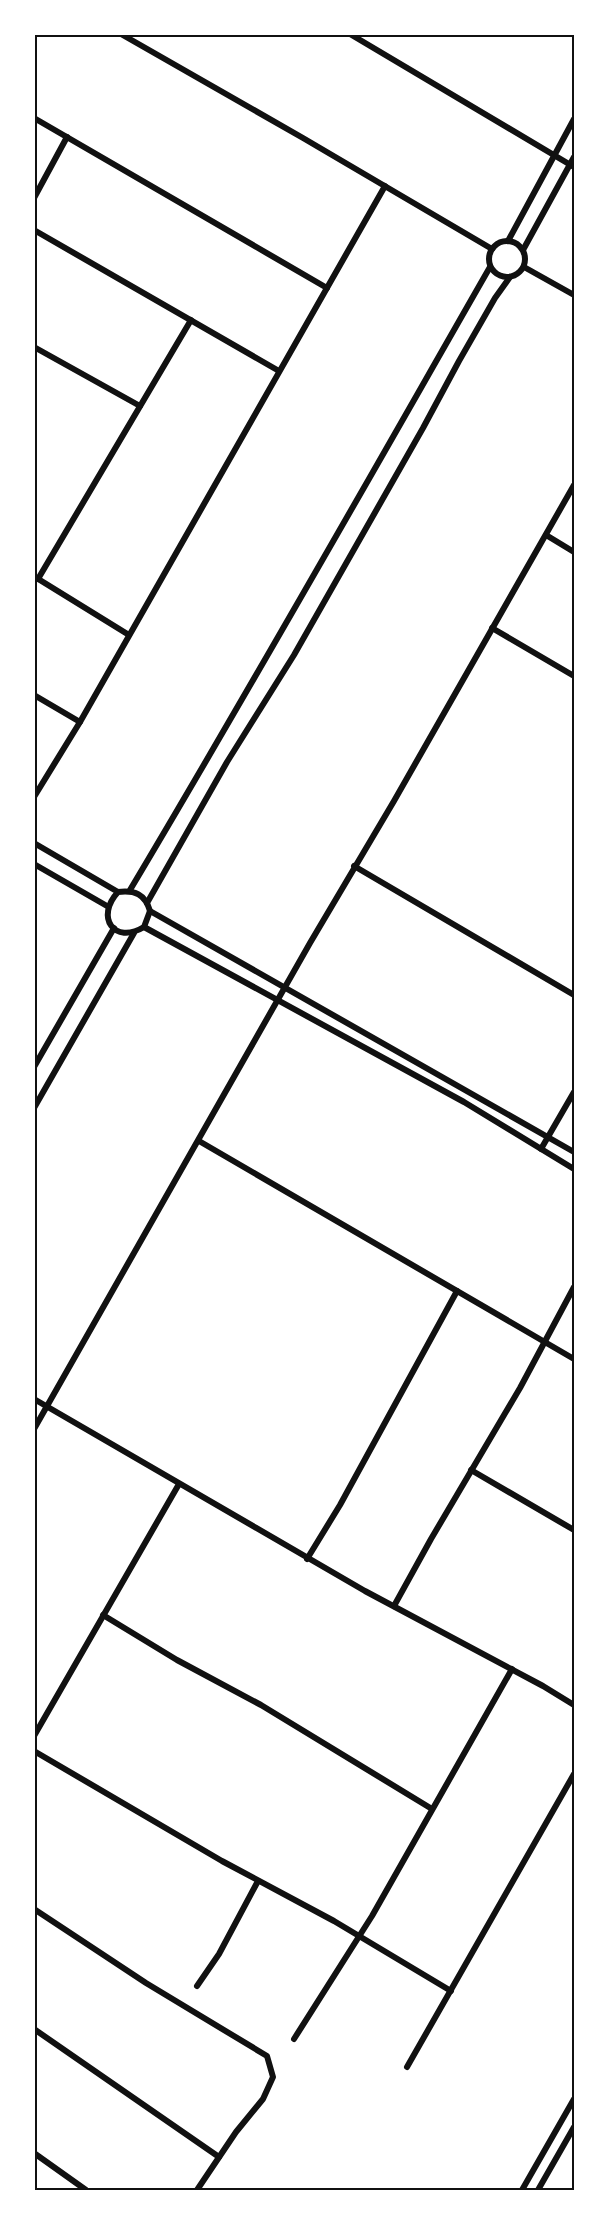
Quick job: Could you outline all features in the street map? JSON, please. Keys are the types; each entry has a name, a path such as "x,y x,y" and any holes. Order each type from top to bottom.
{"street":[{"path":"121,34 492,249"},
{"path":"350,34 573,166"},
{"path":"34,118 327,288"},
{"path":"508,241 574,119"},
{"path":"34,198 67,137"},
{"path":"523,250 573,166 574,157"},
{"path":"34,797 80,722 385,186"},
{"path":"34,231 279,371"},
{"path":"130,890 337,531 383,456 490,267 489,255 492,249 496,244 508,241 514,242 523,250 524,267 516,276 510,278 498,276 490,267"},
{"path":"524,267 574,295"},
{"path":"147,903 227,762 294,655 495,298 510,278"},
{"path":"129,634 36,578 191,320"},
{"path":"34,347 140,406"},
{"path":"34,1429 574,485"},
{"path":"546,535 574,552"},
{"path":"492,628 574,676"},
{"path":"34,695 80,722"},
{"path":"34,843 118,892 130,890 143,897 150,911 574,1152"},
{"path":"34,864 107,906"},
{"path":"354,866 574,995"},
{"path":"118,892 107,906 107,916 114,928 134,933"},
{"path":"34,1108 134,933 144,927 150,911"},
{"path":"144,927 464,1102 574,1169"},
{"path":"34,1067 114,928"},
{"path":"541,1149 574,1092"},
{"path":"199,1142 574,1359"},
{"path":"394,1606 574,1287"},
{"path":"307,1559 340,1505 457,1291"},
{"path":"34,1399 307,1559 512,1669 574,1705"},
{"path":"471,1470 574,1530"},
{"path":"34,1736 179,1484"},
{"path":"103,1615 177,1660 261,1704 432,1809"},
{"path":"294,2039 358,1936 512,1669"},
{"path":"34,1751 451,1991"},
{"path":"407,2067 574,1774"},
{"path":"197,1986 219,1954 258,1881"},
{"path":"34,1909 146,1983 267,2056 273,2077 263,2099 236,2132 197,2190"},
{"path":"34,2029 219,2157"},
{"path":"522,2190 574,2099"},
{"path":"538,2190 574,2127"},
{"path":"34,2152 86,2190"}]}
